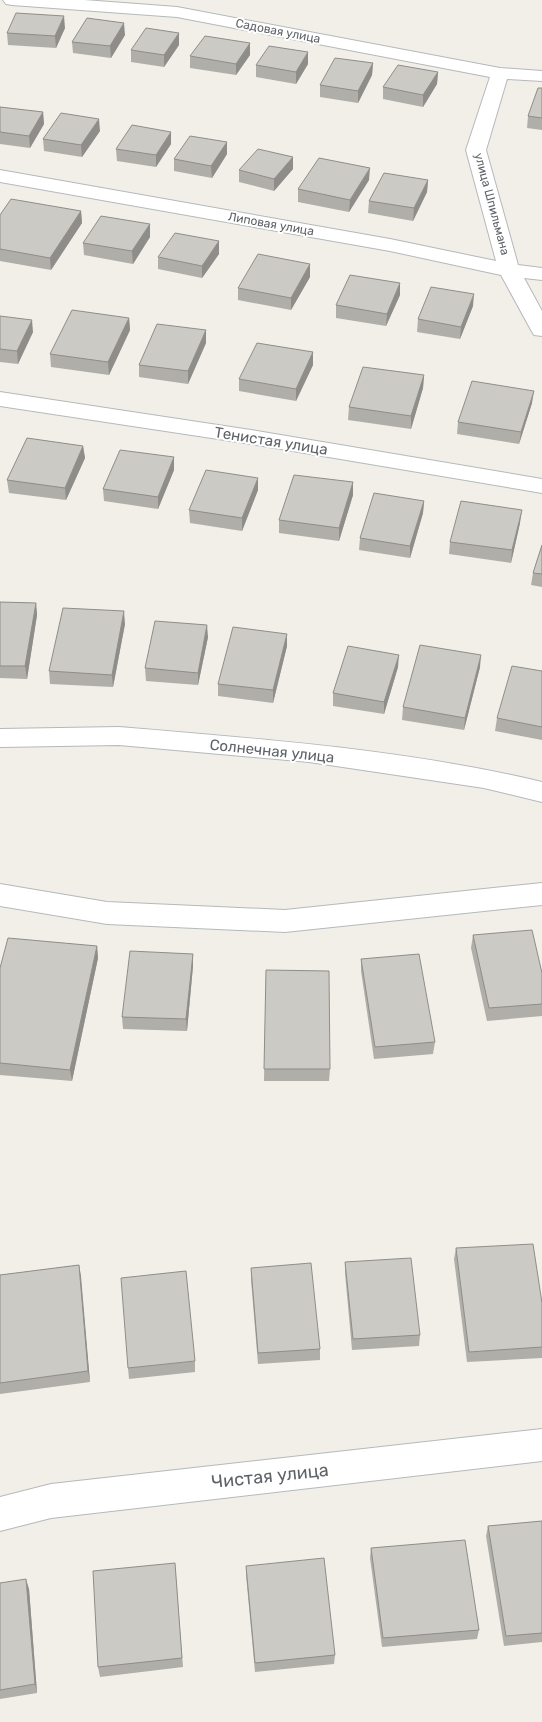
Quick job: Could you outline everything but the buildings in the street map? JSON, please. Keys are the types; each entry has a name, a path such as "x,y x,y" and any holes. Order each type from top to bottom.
{"street":[{"name":"Садовая улица","path":"12,0 177,12 500,73 542,76"},
{"name":"улица Шпильмана","path":"500,73 476,150 509,270 542,330"},
{"name":"Липовая улица","path":"0,176 390,245 509,270 542,274"},
{"name":"Тенистая улица","path":"0,399 258,438 542,486"},
{"name":"Солнечная улица","path":"0,738 119,736 309,753 484,778 542,792"},
{"path":"0,895 107,913 285,920 542,894"},
{"name":"Чистая улица","path":"0,1514 51,1501 542,1445"}]}
